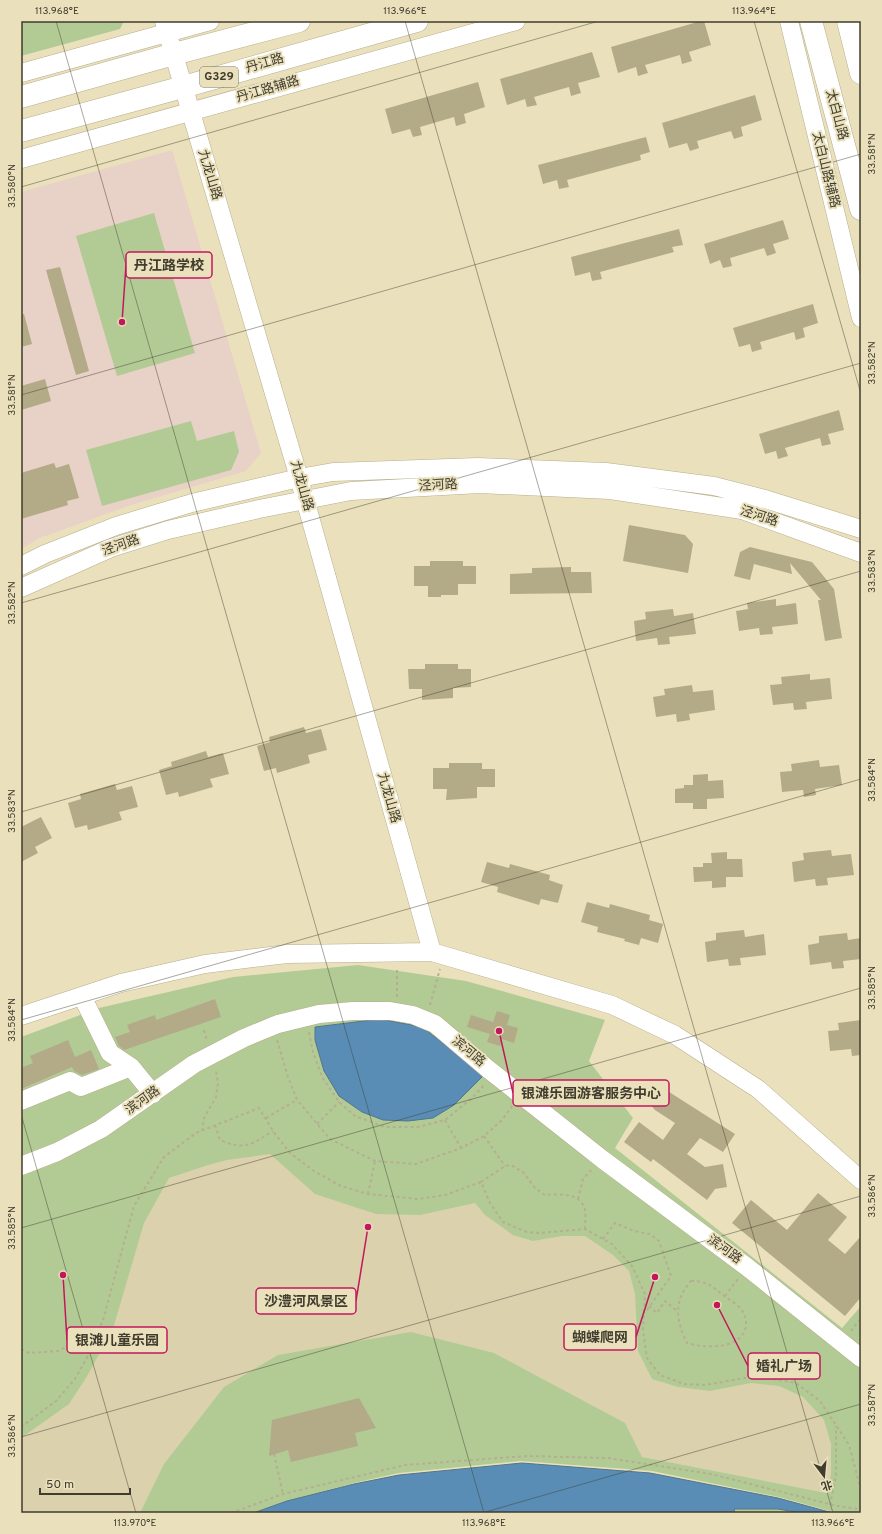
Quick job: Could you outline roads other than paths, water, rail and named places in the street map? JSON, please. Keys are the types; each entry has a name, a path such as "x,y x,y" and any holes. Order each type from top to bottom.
{"main road":[{"name":"G329","path":"21,97 299,21"},
{"name":"丹江路","path":"21,131 417,21"},
{"name":"太白山路","path":"811,21 861,209"},
{"path":"848,21 861,73"}],"street":[{"path":"21,73 166,27 210,21"},
{"name":"丹江路辅路","path":"21,159 516,21"},
{"name":"太白山路辅路","path":"789,21 861,318"},
{"name":"九龙山路","path":"166,27 438,954"},
{"name":"泾河路","path":"21,566 45,554 116,526 192,503 299,478 333,472 478,467 606,472 714,486 765,499 861,529"},
{"name":"泾河路","path":"21,588 111,548 168,530 259,509 351,491 480,484 610,490 742,510 861,553"},
{"path":"21,1016 121,983 205,964 288,954 398,952 438,954 612,1005 675,1035 758,1090 861,1180"},
{"path":"82,996 110,1053 131,1067 153,1094"},
{"name":"滨河路","path":"21,1166 57,1152 101,1129 194,1064 212,1054 273,1026 319,1014 353,1011 390,1011 413,1015 435,1024 494,1074 602,1159 747,1266 861,1358"},
{"path":"21,1101 70,1081 82,1087 131,1067"}],"water":[{"path":"380,1019 422,1027 484,1075 454,1105 433,1118 408,1121 383,1120 362,1112 339,1096 324,1071 315,1040 315,1027"},
{"path":"522,1463 650,1473 778,1498 833,1513 801,1513 778,1509 734,1509 735,1513 253,1513 287,1501 354,1484 399,1475"}],"place":[{"name":"丹江路学校","path":"122,322"},
{"name":"银滩乐园游客服务中心","path":"499,1031"},
{"name":"沙澧河风景区","path":"368,1227"},
{"name":"银滩儿童乐园","path":"63,1275"},
{"name":"蝴蝶爬网","path":"655,1277"},
{"name":"婚礼广场","path":"717,1305"}]}
